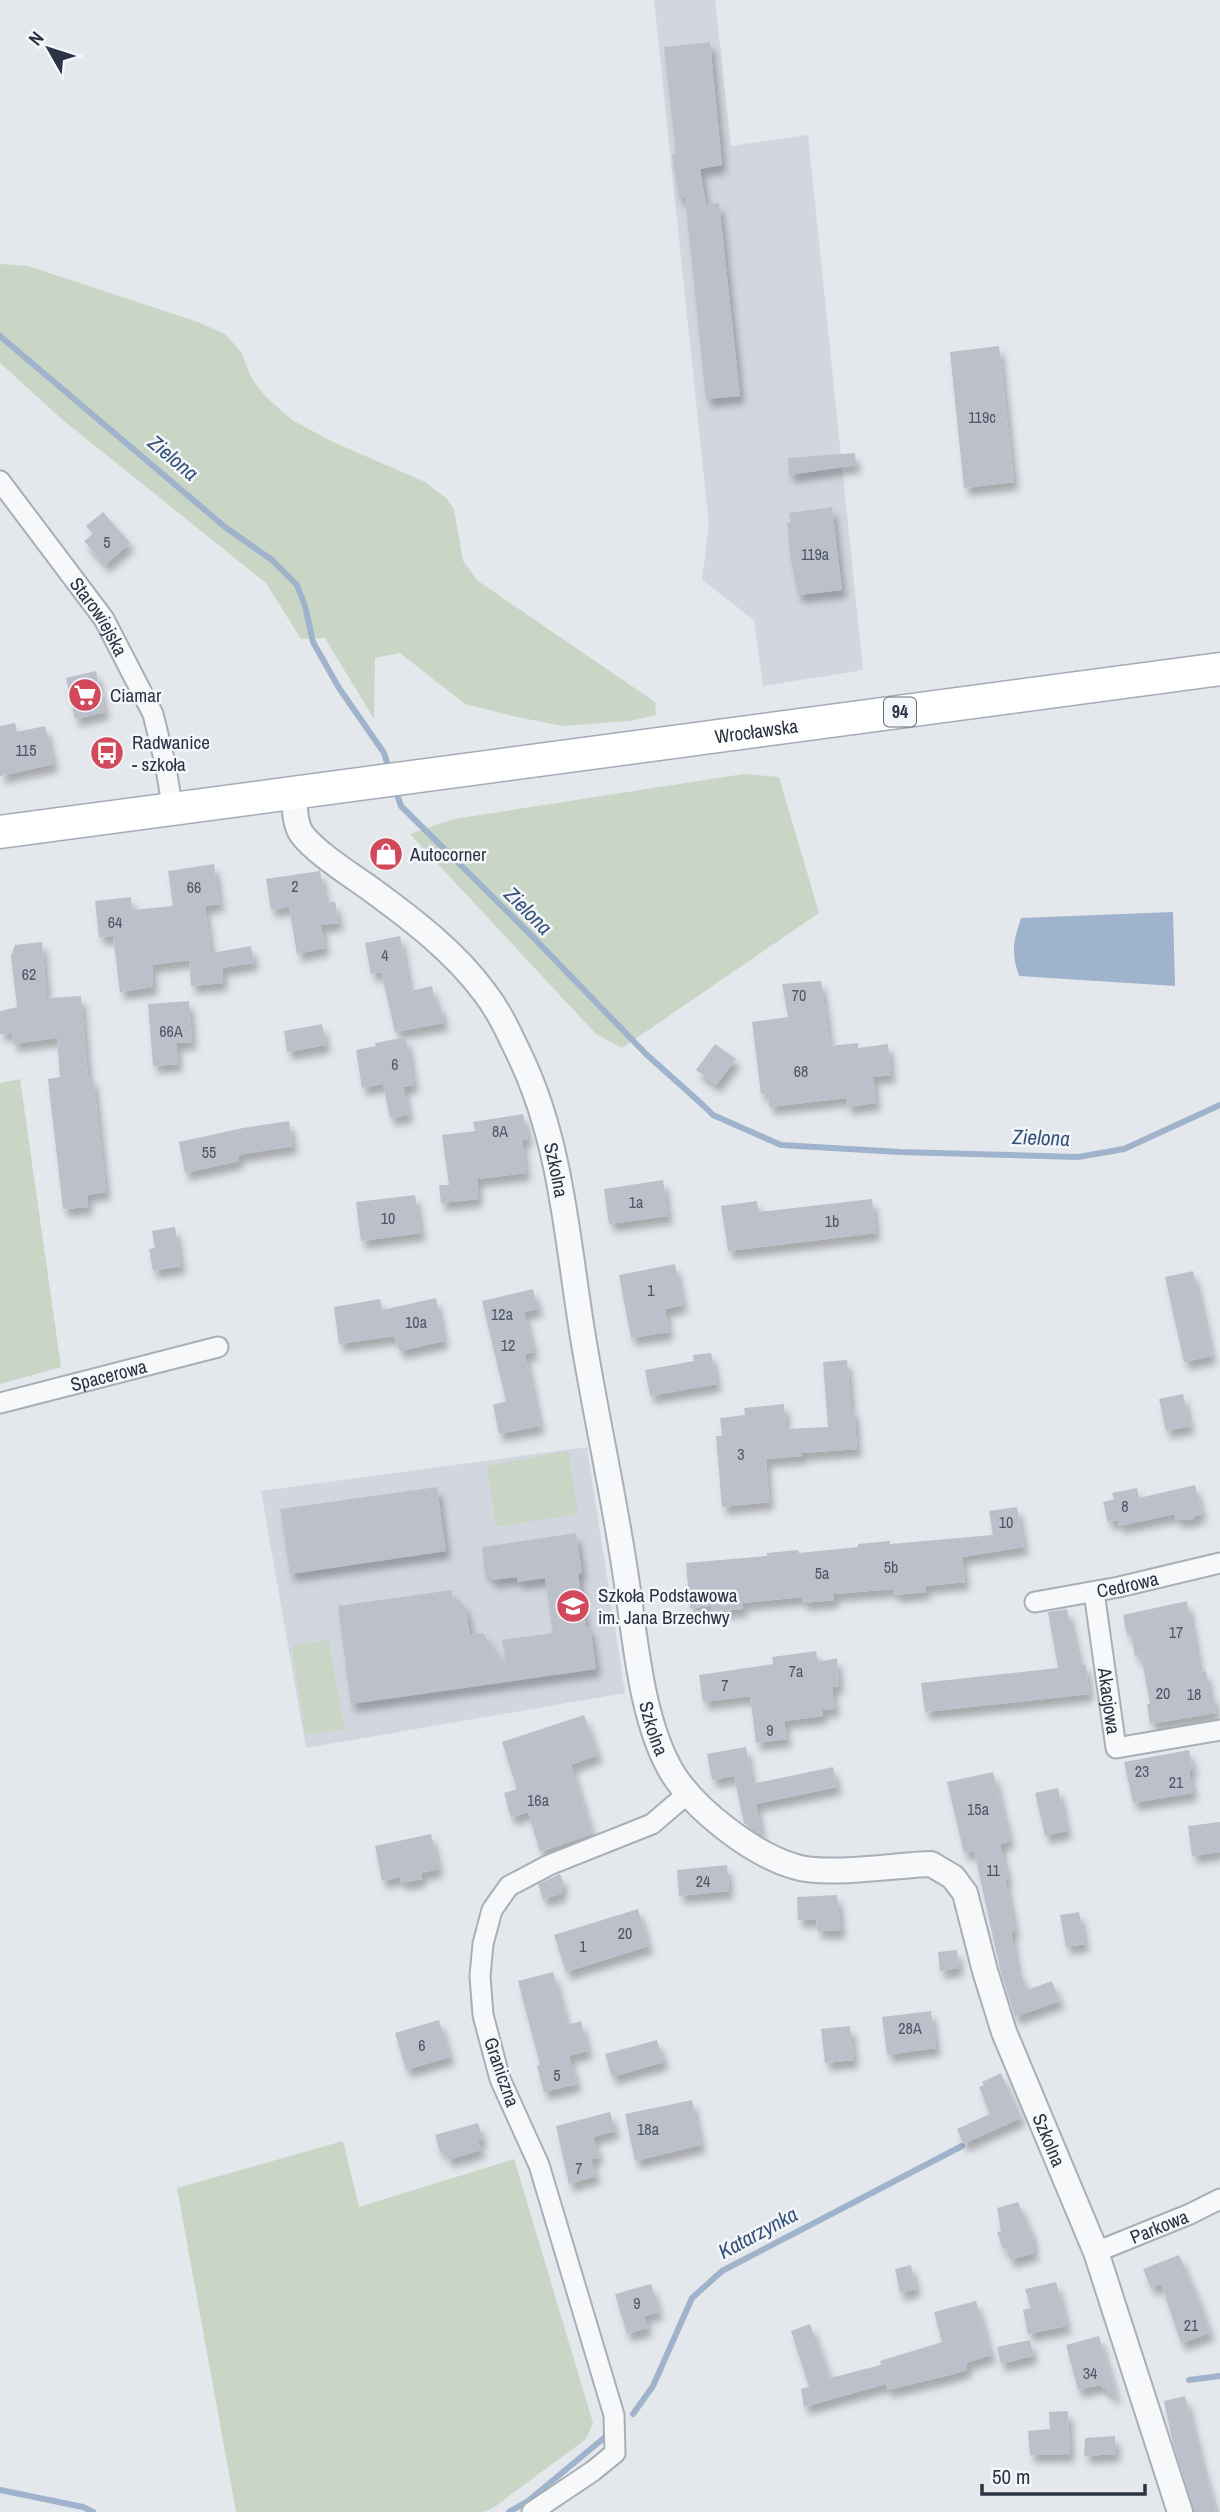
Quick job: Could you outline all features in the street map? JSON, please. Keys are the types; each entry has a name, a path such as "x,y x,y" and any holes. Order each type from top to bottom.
{"main road":[{"name":"Wrocławska","path":"294,793 1220,669"},
{"name":"94","path":"0,832 294,793"}],"street":[{"name":"Starowiejska","path":"0,481 104,619 153,714 173,810"},
{"name":"Szkolna","path":"294,793 301,833 317,849 412,920 453,956 486,994 536,1092 552,1145 583,1336 617,1516 646,1706 672,1772 687,1794 735,1836 761,1853 795,1867 825,1870 931,1864 953,1877 960,1885 968,1902 1004,2032 1096,2252 1180,2512"},
{"name":"Spacerowa","path":"0,1403 218,1347"},
{"name":"Cedrowa","path":"1035,1602 1094,1592 1220,1563"},
{"name":"Akacjowa","path":"1094,1592 1116,1748 1220,1730"},
{"name":"Graniczna","path":"532,2512 615,2453 614,2415 539,2165 500,2079 484,2015 480,1976 483,1944 492,1910 509,1886 549,1865 652,1824 687,1794"},
{"name":"Parkowa","path":"1096,2252 1220,2199"}],"shaded area":[{"path":"654,0 715,0 731,146 808,135 863,670 763,686 754,620 702,580 709,525"},
{"path":"587,1447 625,1693 306,1748 261,1491"}],"green space":[{"path":"0,264 28,266 198,322 225,334 241,352 252,379 266,397 292,420 333,442 425,482 446,498 454,509 463,561 478,581 655,702 656,715 630,721 563,726 517,717 465,704 400,653 375,658 374,719 325,638 301,639 266,583 64,421 0,363"},
{"path":"744,774 779,777 819,913 622,1048 596,1034 410,834 454,819"},
{"path":"20,1079 61,1367 0,1384 0,1083"},
{"path":"568,1451 578,1514 496,1527 487,1466"},
{"path":"329,1640 344,1729 305,1735 292,1646"},
{"path":"343,2141 359,2207 514,2159 593,2423 586,2439 493,2508 483,2512 236,2512 177,2188"}],"water":[{"path":"1173,912 1175,986 1019,976 1014,947 1021,918"}],"building":[{"path":"710,42 722,165 700,169 706,205 719,203 740,396 706,399 685,197 679,198 672,155 676,154 664,47"},
{"path":"999,346 1014,482 964,488 950,352"},
{"path":"855,453 856,465 789,475 788,458"},
{"path":"832,507 842,590 798,595 791,561 787,523 791,522 789,513"},
{"path":"103,512 130,543 105,565 84,541 93,534 86,526"},
{"name":"Ciamar","path":"96,671 105,712 75,719 66,678"},
{"path":"15,723 17,732 45,726 54,764 0,776 0,726"},
{"path":"214,864 220,904 205,906 211,953 251,946 254,963 222,968 223,983 191,986 189,960 152,965 153,987 120,992 113,936 99,937 95,901 131,897 132,910 173,906 168,871"},
{"path":"320,871 326,903 335,902 339,923 321,925 325,948 297,954 289,907 271,910 266,879"},
{"path":"400,936 410,991 432,986 444,1023 395,1032 381,972 371,974 365,943"},
{"path":"42,942 47,998 81,996 88,1079 93,1078 106,1192 87,1195 88,1207 63,1209 48,1079 60,1077 57,1038 13,1044 12,1033 0,1034 0,1011 17,1007 11,956 15,945"},
{"path":"821,981 830,1046 858,1043 858,1048 888,1044 891,1075 873,1077 876,1103 847,1107 846,1098 769,1107 768,1093 761,1094 752,1022 788,1017 782,984"},
{"path":"189,1001 192,1042 176,1043 178,1064 153,1066 148,1004"},
{"path":"322,1024 326,1045 287,1052 284,1031"},
{"path":"406,1037 414,1085 403,1087 409,1115 390,1118 383,1084 362,1088 356,1050"},
{"path":"715,1044 736,1059 716,1085 696,1070"},
{"path":"523,1114 528,1139 522,1140 526,1173 477,1179 478,1199 441,1203 439,1185 449,1185 442,1135 475,1131 473,1122"},
{"path":"289,1121 293,1146 238,1155 239,1161 185,1173 179,1142"},
{"path":"663,1180 668,1216 609,1224 604,1189"},
{"path":"415,1195 421,1233 361,1241 356,1202"},
{"path":"872,1199 876,1233 728,1251 721,1206 757,1201 759,1212"},
{"path":"175,1227 181,1266 153,1271 149,1249 155,1248 152,1231"},
{"path":"675,1264 683,1305 665,1309 669,1332 631,1338 619,1275"},
{"path":"1193,1271 1212,1356 1184,1362 1165,1277"},
{"path":"533,1289 538,1309 524,1312 534,1352 525,1354 540,1426 499,1434 493,1405 506,1401 482,1301"},
{"path":"436,1298 444,1341 400,1351 394,1336 339,1344 334,1307 380,1299 382,1310"},
{"path":"711,1353 717,1384 650,1396 645,1370 694,1361 693,1355"},
{"path":"847,1360 857,1449 766,1459 769,1502 722,1507 716,1436 722,1436 720,1418 745,1415 744,1408 784,1404 786,1429 828,1427 823,1362"},
{"path":"1183,1394 1190,1426 1166,1431 1159,1399"},
{"path":"1195,1485 1202,1514 1193,1519 1176,1520 1175,1514 1119,1526 1118,1520 1108,1522 1103,1502 1114,1499 1112,1493 1137,1488 1139,1498"},
{"path":"437,1487 446,1551 290,1574 280,1509"},
{"path":"1017,1507 1024,1547 962,1557 965,1582 925,1586 926,1592 894,1595 893,1589 834,1594 834,1600 803,1603 802,1597 742,1603 743,1609 711,1612 711,1606 690,1608 686,1563 767,1556 767,1553 798,1550 799,1553 858,1547 858,1544 890,1541 890,1544 993,1535 989,1511"},
{"path":"576,1533 582,1573 578,1574 586,1628 590,1627 596,1669 351,1704 338,1606 452,1590 452,1596 466,1609 470,1635 483,1633 508,1672 502,1640 553,1633 545,1578 518,1582 517,1577 491,1580 490,1574 485,1575 482,1547"},
{"path":"1187,1601 1200,1672 1206,1671 1209,1694 1213,1694 1216,1713 1150,1724 1147,1704 1150,1704 1141,1655 1135,1656 1131,1634 1127,1635 1123,1615"},
{"path":"1067,1609 1080,1665 1086,1665 1089,1694 925,1712 921,1683 1058,1668 1048,1612"},
{"path":"816,1651 818,1662 837,1658 839,1686 832,1687 835,1709 822,1710 823,1716 784,1721 787,1739 756,1743 750,1696 703,1702 699,1675 773,1664 772,1657"},
{"path":"584,1715 598,1755 571,1765 592,1834 540,1852 528,1812 511,1818 504,1793 517,1789 502,1742"},
{"path":"746,1747 752,1784 833,1767 837,1787 756,1804 761,1832 758,1833 744,1823 734,1776 712,1780 707,1754"},
{"path":"1189,1750 1193,1770 1189,1770 1193,1793 1133,1803 1124,1762"},
{"path":"993,1772 1010,1841 1000,1844 1008,1880 1005,1880 1015,1931 1011,1932 1018,1975 1021,1974 1027,1990 1052,1981 1060,2001 1015,2017 1001,1973 974,1851 964,1853 947,1782"},
{"path":"1058,1788 1067,1831 1045,1836 1035,1793"},
{"path":"1220,1822 1220,1852 1192,1856 1188,1826"},
{"path":"431,1834 439,1869 421,1873 422,1879 401,1883 400,1877 382,1881 375,1846"},
{"path":"727,1865 729,1891 679,1896 677,1870"},
{"path":"560,1874 563,1882 561,1894 543,1899 538,1884"},
{"path":"837,1895 841,1931 817,1931 816,1919 798,1920 797,1897"},
{"path":"638,1909 649,1946 566,1972 554,1935"},
{"path":"1079,1912 1085,1944 1066,1947 1060,1915"},
{"path":"957,1950 959,1968 940,1971 938,1952"},
{"path":"553,1972 567,2025 581,2021 588,2051 569,2056 577,2084 544,2092 537,2066 540,2065 518,1981"},
{"path":"931,2011 936,2048 887,2055 882,2017"},
{"path":"439,2020 450,2057 406,2070 395,2033"},
{"path":"850,2026 854,2060 825,2063 821,2029"},
{"path":"657,2040 664,2062 612,2077 605,2054"},
{"path":"1001,2073 1021,2118 963,2144 957,2129 990,2114 979,2087 984,2085 982,2082"},
{"path":"692,2100 701,2145 635,2161 625,2114"},
{"path":"610,2112 615,2131 593,2137 599,2157 591,2159 596,2176 569,2184 556,2126"},
{"path":"478,2123 483,2139 478,2140 481,2150 448,2160 445,2151 440,2152 435,2135"},
{"path":"1018,2202 1032,2235 1034,2253 1010,2260 997,2232 1001,2231 997,2208"},
{"path":"1179,2255 1210,2333 1181,2343 1161,2284 1151,2288 1143,2269"},
{"path":"911,2265 916,2289 900,2293 895,2269"},
{"path":"1056,2282 1067,2326 1028,2334 1023,2310 1031,2308 1025,2289"},
{"path":"651,2284 659,2312 644,2316 648,2328 627,2334 615,2294"},
{"path":"976,2301 991,2355 966,2363 967,2370 888,2390 886,2384 804,2407 801,2389 809,2387 791,2331 810,2324 830,2378 881,2365 880,2361 942,2342 934,2312"},
{"path":"1099,2336 1117,2399 1100,2385 1078,2390 1066,2345"},
{"path":"1030,2340 1033,2356 1001,2364 997,2347"},
{"path":"1185,2396 1216,2512 1194,2512 1173,2443 1164,2401"},
{"path":"1068,2411 1070,2454 1030,2455 1028,2431 1050,2429 1049,2412"},
{"path":"1115,2436 1116,2454 1084,2456 1085,2438"}],"waterway":[{"name":"Zielona","path":"0,336 225,527 272,560 297,585 313,642 339,688 384,753 390,772"},
{"name":"Zielona","path":"395,789 401,806 646,1054 713,1115 781,1145 900,1152 1078,1157 1124,1149 1220,1105"},
{"name":"Katarzynka","path":"633,2414 653,2386 692,2298 722,2271 962,2146"},
{"path":"1189,2380 1220,2376"},
{"name":"Katarzynka","path":"509,2512 528,2501 604,2438"},
{"name":"Katarzynka","path":"0,2490 83,2507 93,2512"}],"place":[{"name":"Ciamar","path":"85,695"},
{"name":"Radwanice - szkoła","path":"107,753"},
{"name":"Autocorner","path":"386,854"},
{"name":"Szkoła Podstawowa im. Jana Brzechwy","path":"573,1606"}]}
